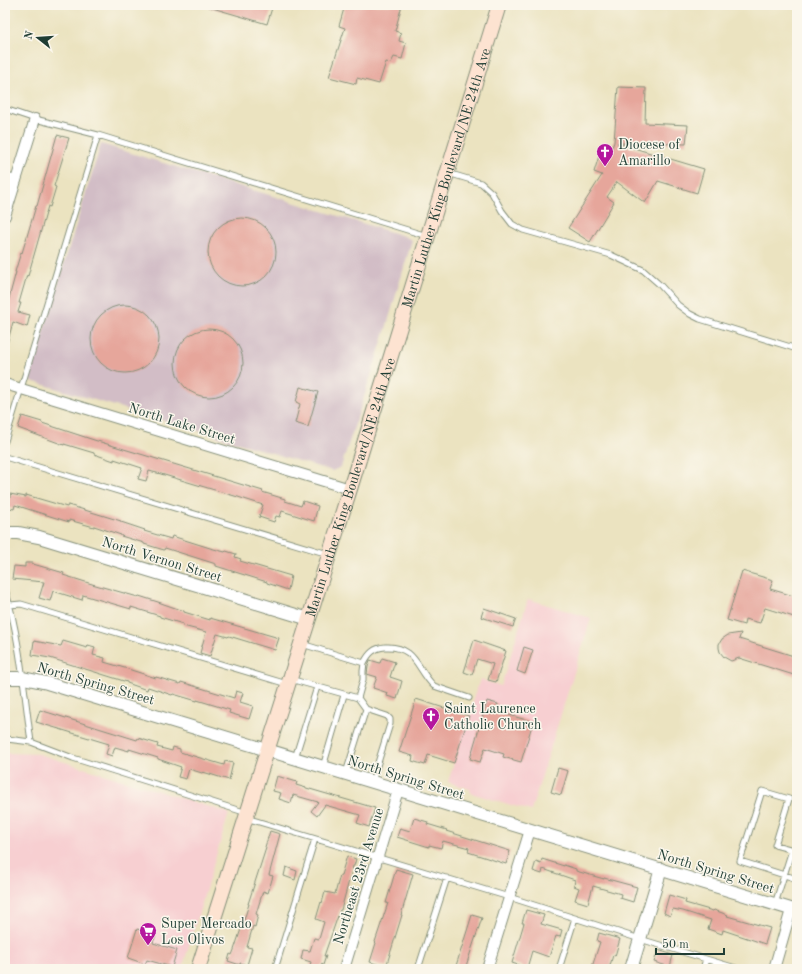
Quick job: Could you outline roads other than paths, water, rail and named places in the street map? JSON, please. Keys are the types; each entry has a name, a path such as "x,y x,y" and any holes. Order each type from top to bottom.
{"main road":[{"name":"Martin Luther King Boulevard/NE 24th Ave","path":"198,969 350,489 499,5"}],"street":[{"path":"5,216 35,118"},
{"path":"5,178 16,181"},
{"name":"North Lake Street","path":"5,384 350,489"},
{"name":"North Vernon Street","path":"5,533 18,533 38,537 309,619"},
{"name":"North Spring Street","path":"5,678 23,678 47,683 794,910"},
{"name":"Northeast 23rd Avenue","path":"344,969 398,790"},
{"path":"487,969 530,830"},
{"path":"631,969 661,869"},
{"path":"774,969 794,910"}],"lane":[{"path":"5,109 98,135 428,236"},
{"path":"5,441 98,135"},
{"path":"448,173 481,183 492,193 512,224 524,230 611,255 643,270 660,285 678,305 690,314 700,319 797,349"},
{"path":"5,457 329,554"},
{"path":"5,589 10,605 23,678 31,742"},
{"path":"10,605 20,604 289,681 358,698 366,709 387,716 390,719 390,724 372,782"},
{"path":"301,643 364,663"},
{"path":"358,698 364,680 364,663 368,656 371,652 381,648 390,647 400,649 414,657 434,686 469,698"},
{"path":"295,758 317,687"},
{"path":"323,767 344,695"},
{"path":"346,774 366,709"},
{"path":"5,740 31,742 315,839 509,897 739,969"},
{"path":"775,905 784,874 794,850 775,845 789,799 762,791 740,861 784,874 797,878"},
{"path":"275,969 315,839"},
{"path":"418,969 446,878"},
{"path":"559,969 575,918"},
{"path":"703,969 706,959"}],"place":[{"name":"Diocese of Amarillo","path":"605,167"},
{"name":"Saint Laurence Catholic Church","path":"431,731"},
{"name":"Super Mercado Los Olivos","path":"148,946"}]}
